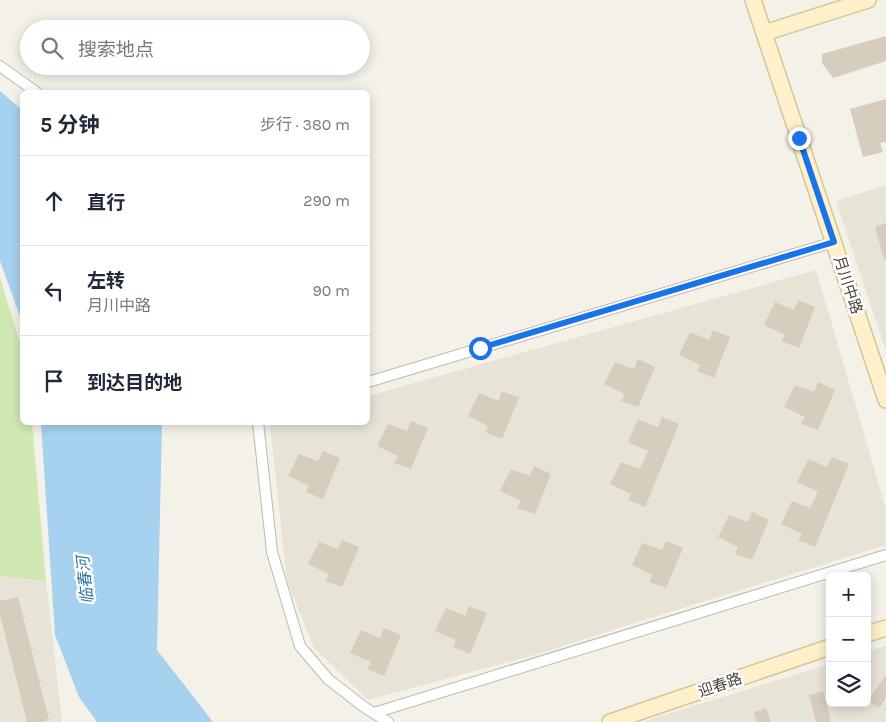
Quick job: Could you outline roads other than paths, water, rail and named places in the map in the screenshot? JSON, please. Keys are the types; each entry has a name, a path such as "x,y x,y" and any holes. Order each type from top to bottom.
{"street":[{"name":"月川中路","path":"754,0 886,400"},
{"path":"764,33 868,0"},
{"path":"0,66 33,90"},
{"path":"370,381 834,242"},
{"path":"258,425 272,552 300,646 328,679 388,722"},
{"path":"374,713 886,555"},
{"path":"871,633 886,628"},
{"name":"迎春路","path":"610,722 826,648"}],"water":[{"path":"0,91 20,108 20,316 0,261"},
{"name":"临春河","path":"41,425 162,425 157,650 213,722 97,722 79,697 55,635"}]}
